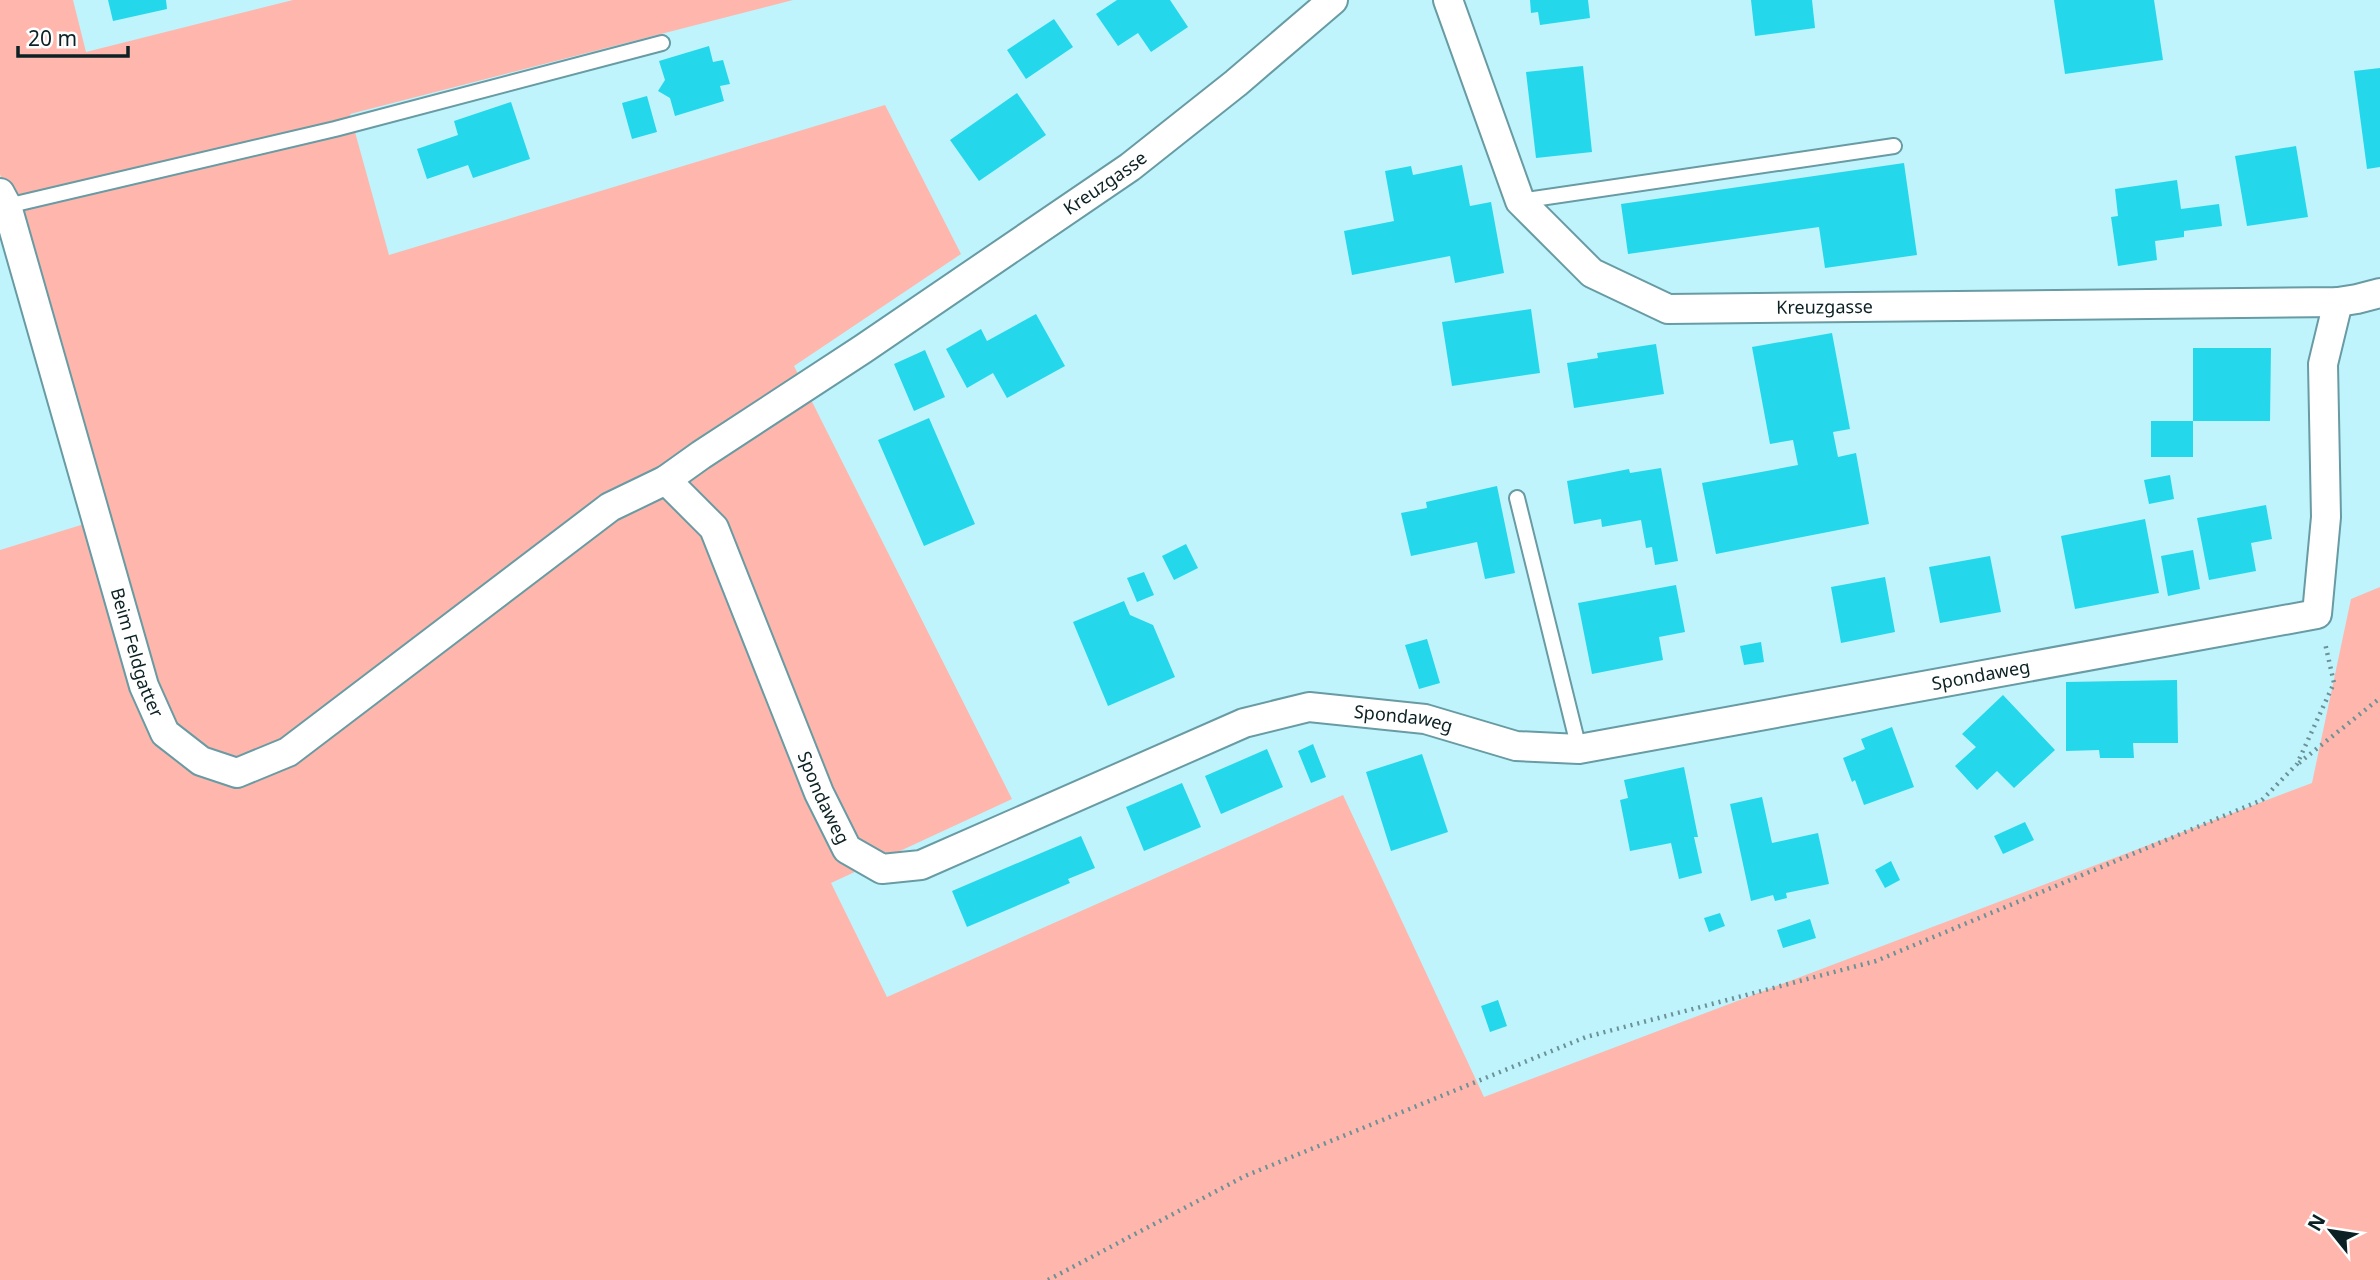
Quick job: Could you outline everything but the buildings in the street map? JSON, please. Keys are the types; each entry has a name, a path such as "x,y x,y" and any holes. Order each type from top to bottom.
{"street":[{"name":"Kreuzgasse","path":"666,480 1129,167 1236,83 1333,0"},
{"name":"Kreuzgasse","path":"1448,0 1520,201 1592,273 1668,309 2338,302 2380,293"},
{"name":"Beim Feldgatter","path":"4,199 145,686 165,733 201,761 237,773 288,751 610,507 666,480"},
{"path":"2317,614 2326,517 2323,363 2338,302"},
{"name":"Spondaweg","path":"666,480 714,528 819,793 847,849 882,869 920,865 1244,723 1309,707 1425,719 1516,746 1579,749 2317,614"}],"lane":[{"path":"4,199 335,129 662,43"},
{"path":"1520,201 1895,146"},
{"path":"1517,498 1579,749"}],"path":[{"path":"2297,764 2334,683 2317,614"},
{"path":"1048,1280 1245,1176 1586,1037 1876,961 2262,800 2297,764 2380,698"}],"shaded area":[{"path":"0,0 73,0 86,52 293,0 793,0 350,114 389,255 885,105 961,254 794,366 1012,799 831,883 887,997 1343,795 1484,1097 2312,783 2351,599 2380,587 2380,1280 0,1280 0,550 107,517 0,174"}]}
